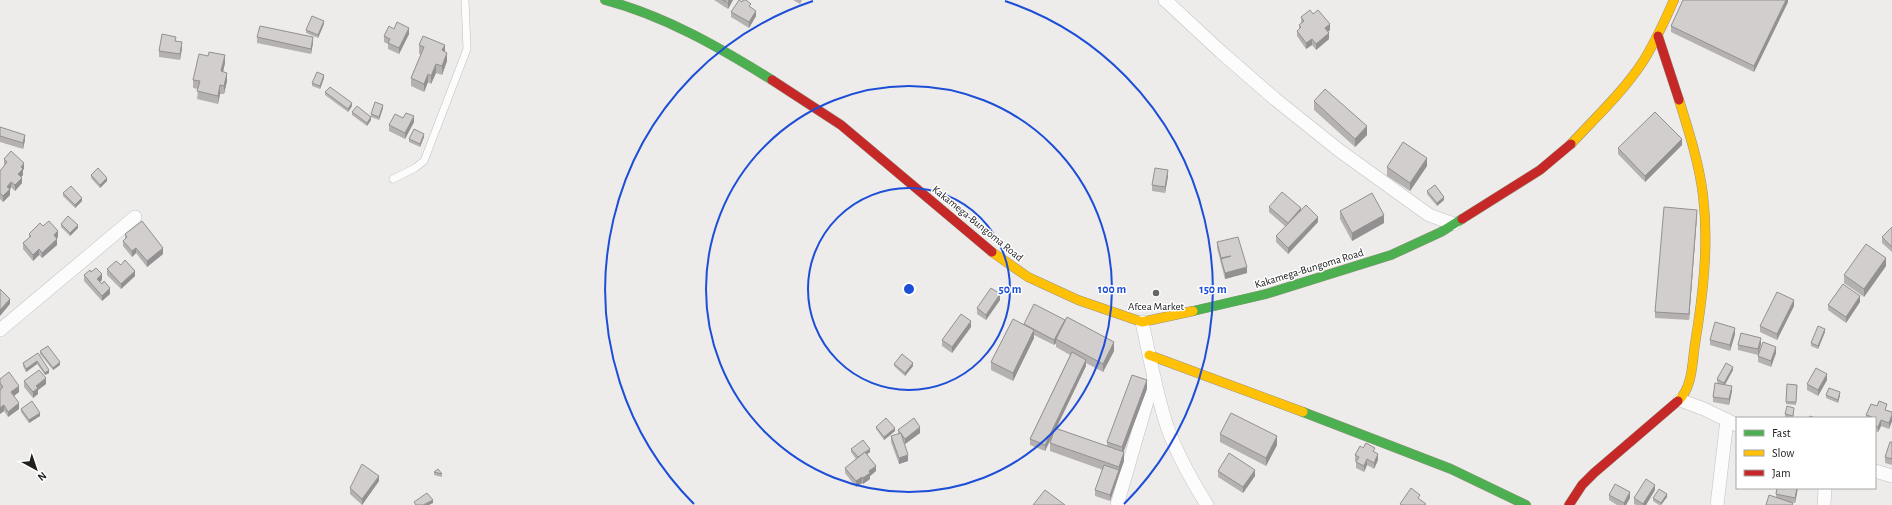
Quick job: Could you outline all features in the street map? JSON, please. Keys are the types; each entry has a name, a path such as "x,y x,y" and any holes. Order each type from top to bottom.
{"main road":[{"name":"Kakamega-Bungoma Road","path":"607,0 635,8 674,24 761,73 811,104 841,125 1002,260 1028,277 1078,300 1142,322 1266,294 1340,272 1391,255 1441,232 1540,170 1570,145 1619,92 1641,64 1658,36 1674,0"},
{"path":"1569,505 1582,486 1594,473 1680,400 1689,388 1703,296 1705,231 1703,195 1697,160 1672,76 1658,36"},
{"path":"1149,355 1451,469 1526,505"}],"street":[{"path":"1165,0 1220,52 1340,151 1430,215 1454,224"},
{"path":"0,330 135,217"},
{"path":"1142,322 1154,377 1168,429 1186,471 1208,505"},
{"path":"1117,505 1154,377"},
{"path":"1680,400 1732,422 1718,505"},
{"path":"1876,471 1892,476"},
{"path":"1824,505 1825,489"}],"lane":[{"path":"393,179 415,168 424,161 467,49 465,0"}],"building":[{"path":"739,0 742,2 743,0 746,0 751,4 749,6 756,11 749,22 731,12"},
{"path":"1683,0 1786,0 1754,66 1671,26"},
{"path":"1310,10 1313,14 1318,10 1330,24 1325,28 1329,33 1316,44 1312,39 1306,43 1297,31 1301,27 1299,25 1304,21 1301,17"},
{"path":"312,16 324,21 318,35 306,30"},
{"path":"397,22 409,28 399,48 388,43 390,39 384,36 389,26 394,29"},
{"path":"260,26 313,37 311,49 257,37"},
{"path":"162,34 176,37 175,41 182,42 180,54 159,51"},
{"path":"423,36 445,45 442,50 447,53 442,66 436,64 431,76 428,74 424,84 411,78 424,47 419,45"},
{"path":"209,52 225,55 221,71 227,73 224,86 220,85 218,96 197,91 200,81 193,80 199,54 208,56"},
{"path":"317,72 324,75 320,86 312,83"},
{"path":"330,87 352,103 348,109 325,92"},
{"path":"1325,89 1367,126 1355,139 1314,101"},
{"path":"375,102 383,105 379,117 371,114"},
{"path":"357,106 371,117 367,123 352,112"},
{"path":"1655,112 1682,139 1645,176 1618,148"},
{"path":"406,113 414,116 405,133 389,125 395,114 403,118"},
{"path":"0,127 25,135 23,143 0,136"},
{"path":"414,129 424,134 420,144 409,139"},
{"path":"1403,142 1427,158 1410,183 1387,167"},
{"path":"11,151 24,163 21,167 23,169 18,174 22,178 15,185 11,182 7,187 10,189 3,196 0,193 0,171 7,162 4,159"},
{"path":"98,168 107,178 100,185 91,175"},
{"path":"1155,168 1168,170 1165,187 1152,185"},
{"path":"1435,185 1444,197 1437,203 1427,191"},
{"path":"71,186 82,198 75,205 63,193"},
{"path":"1282,192 1301,208 1288,223 1269,207"},
{"path":"1372,193 1384,215 1352,233 1340,211"},
{"path":"1306,205 1318,217 1288,248 1276,236"},
{"path":"1664,207 1697,210 1689,314 1655,312"},
{"path":"68,216 78,225 70,233 61,224"},
{"path":"49,221 58,231 54,235 57,239 42,253 39,249 33,255 23,243 31,236 29,234 40,223 43,226"},
{"path":"142,221 163,248 147,261 136,248 132,251 123,241 127,237 125,234"},
{"path":"1892,227 1892,247 1882,237"},
{"path":"1238,237 1247,267 1225,273 1221,259 1231,256 1221,258 1217,242"},
{"path":"1866,244 1886,258 1864,289 1844,275"},
{"path":"125,260 135,271 121,284 107,269 116,261 121,265"},
{"path":"96,268 102,274 97,279 102,284 104,281 110,288 102,296 84,275 90,270 91,272"},
{"path":"1843,284 1860,296 1846,317 1828,305"},
{"path":"991,288 1000,294 986,315 977,308"},
{"path":"0,289 10,299 0,310"},
{"path":"1777,292 1794,300 1777,334 1760,326"},
{"path":"1034,304 1065,320 1054,340 1024,324"},
{"path":"961,314 971,321 952,347 942,340"},
{"path":"1067,317 1114,342 1103,364 1056,339"},
{"path":"1013,319 1034,330 1013,373 991,362"},
{"path":"1715,322 1735,328 1730,345 1710,340"},
{"path":"1818,326 1825,329 1818,346 1811,343"},
{"path":"1741,333 1761,338 1758,349 1738,345"},
{"path":"1763,342 1776,347 1771,361 1758,356"},
{"path":"48,346 60,362 53,368 40,351"},
{"path":"1072,352 1086,360 1045,445 1030,439"},
{"path":"38,353 49,370 45,373 37,361 26,369 23,363"},
{"path":"902,354 913,363 905,373 894,364"},
{"path":"1726,363 1733,367 1724,383 1717,379"},
{"path":"1816,368 1827,374 1818,390 1807,384"},
{"path":"39,370 46,378 36,386 38,388 33,392 24,381"},
{"path":"9,372 19,386 11,392 19,403 8,412 4,405 0,408 0,390 3,387 0,383 0,379"},
{"path":"1132,375 1147,380 1122,447 1107,442"},
{"path":"1715,383 1732,386 1729,399 1713,397"},
{"path":"1787,384 1797,385 1796,402 1786,402"},
{"path":"1829,388 1840,392 1838,400 1826,395"},
{"path":"32,401 40,413 29,420 21,409"},
{"path":"1879,401 1887,404 1885,410 1892,412 1889,423 1881,420 1878,427 1876,426 1876,417 1866,415 1871,404 1877,406"},
{"path":"1787,406 1794,408 1793,416 1785,414"},
{"path":"1231,413 1277,436 1266,458 1220,434"},
{"path":"886,418 895,428 884,437 876,427"},
{"path":"914,418 920,427 905,439 898,430"},
{"path":"1055,428 1124,452 1119,467 1050,443"},
{"path":"901,433 908,455 899,458 891,436"},
{"path":"863,440 870,449 858,457 851,449"},
{"path":"1890,442 1892,442 1892,459 1885,457"},
{"path":"1366,443 1375,448 1373,451 1378,454 1374,463 1367,459 1364,466 1356,462 1359,457 1355,455 1360,446 1363,448"},
{"path":"865,452 876,466 869,471 870,473 856,481 845,468"},
{"path":"1229,453 1255,470 1243,487 1218,471"},
{"path":"362,464 379,476 362,499 350,488"},
{"path":"1104,465 1119,470 1110,495 1095,490"},
{"path":"438,469 442,474 434,472"},
{"path":"1646,479 1655,485 1643,504 1634,498"},
{"path":"1615,484 1630,492 1624,503 1609,495"},
{"path":"1411,488 1420,495 1418,498 1426,504 1425,505 1400,504"},
{"path":"1659,489 1667,494 1661,503 1653,498"},
{"path":"1777,489 1797,489 1795,498 1776,494"},
{"path":"1045,490 1065,505 1033,505"},
{"path":"427,493 433,500 423,505 416,505 414,502"},
{"path":"1769,495 1793,503 1792,505 1766,505"}],"traffic: fast":[{"path":"605,0 649,15 712,44 772,80"},
{"path":"1193,311 1266,294 1391,255 1441,232 1462,219"},
{"path":"1303,412 1451,469 1526,505"}],"traffic: slow":[{"path":"1571,144 1617,95 1642,63 1651,48 1674,0"},
{"path":"1678,401 1687,389 1692,367 1703,289 1705,251 1705,214 1699,171 1679,100"},
{"path":"992,252 1028,277 1078,300 1142,322 1193,311"},
{"path":"1149,355 1303,412"}],"traffic: jam":[{"path":"1658,36 1679,100"},
{"path":"772,80 841,125 992,252"},
{"path":"1462,219 1540,170 1571,144"},
{"path":"1569,505 1582,485 1594,473 1678,401"}],"place":[{"name":"Afcea Market","path":"1156,293"}]}
